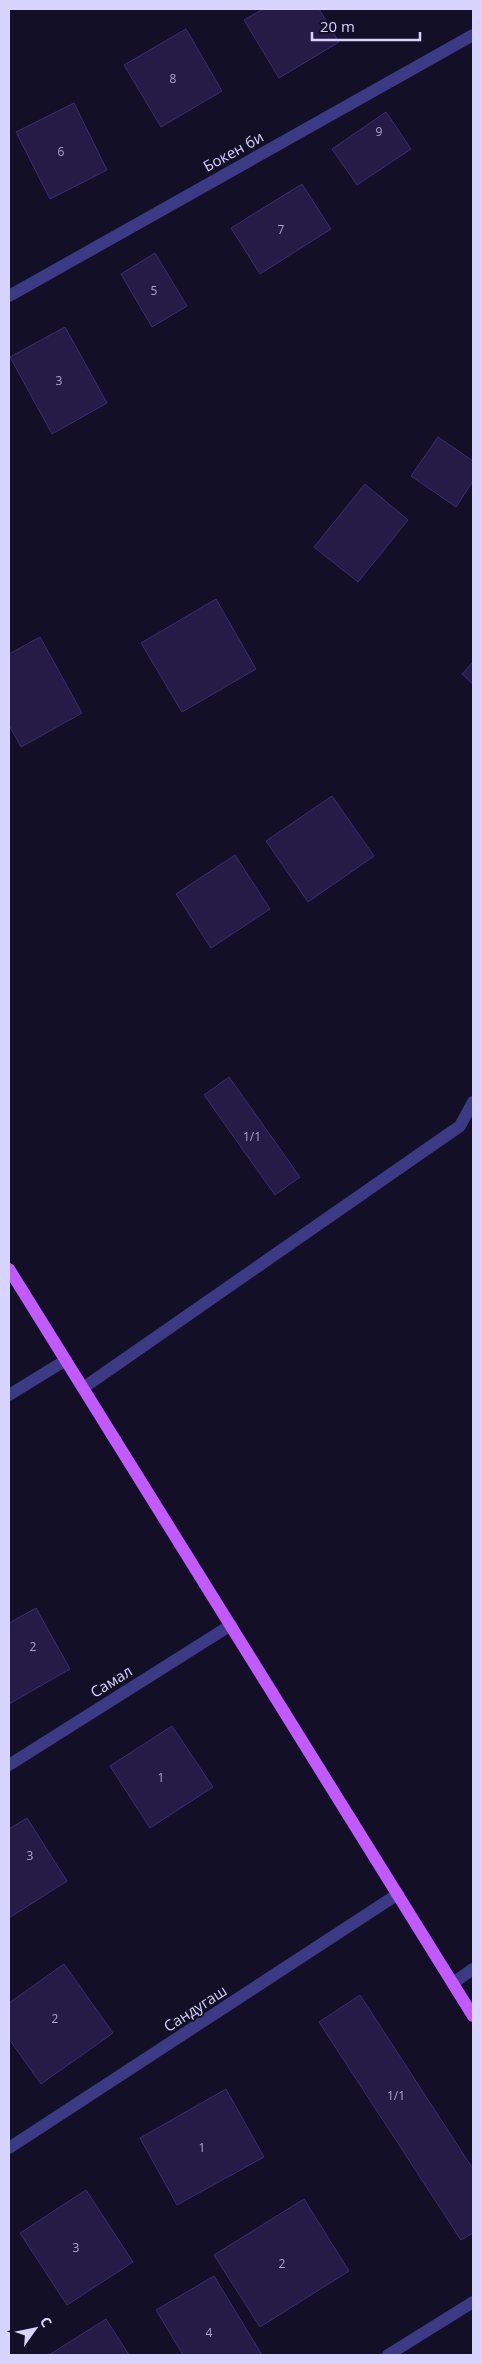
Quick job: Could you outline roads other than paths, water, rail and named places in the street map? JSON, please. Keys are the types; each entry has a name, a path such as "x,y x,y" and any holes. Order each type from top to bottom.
{"main road":[{"path":"9,1269 473,2016"}],"street":[{"name":"Бокен би","path":"9,296 473,35"},
{"path":"83,1388 460,1126 473,1102"},
{"path":"9,1395 66,1360"},
{"name":"Самал","path":"9,1765 230,1625"},
{"name":"Сандугаш","path":"9,2148 398,1894"},
{"path":"453,1983 473,1969"},
{"path":"388,2355 473,2302"}]}
